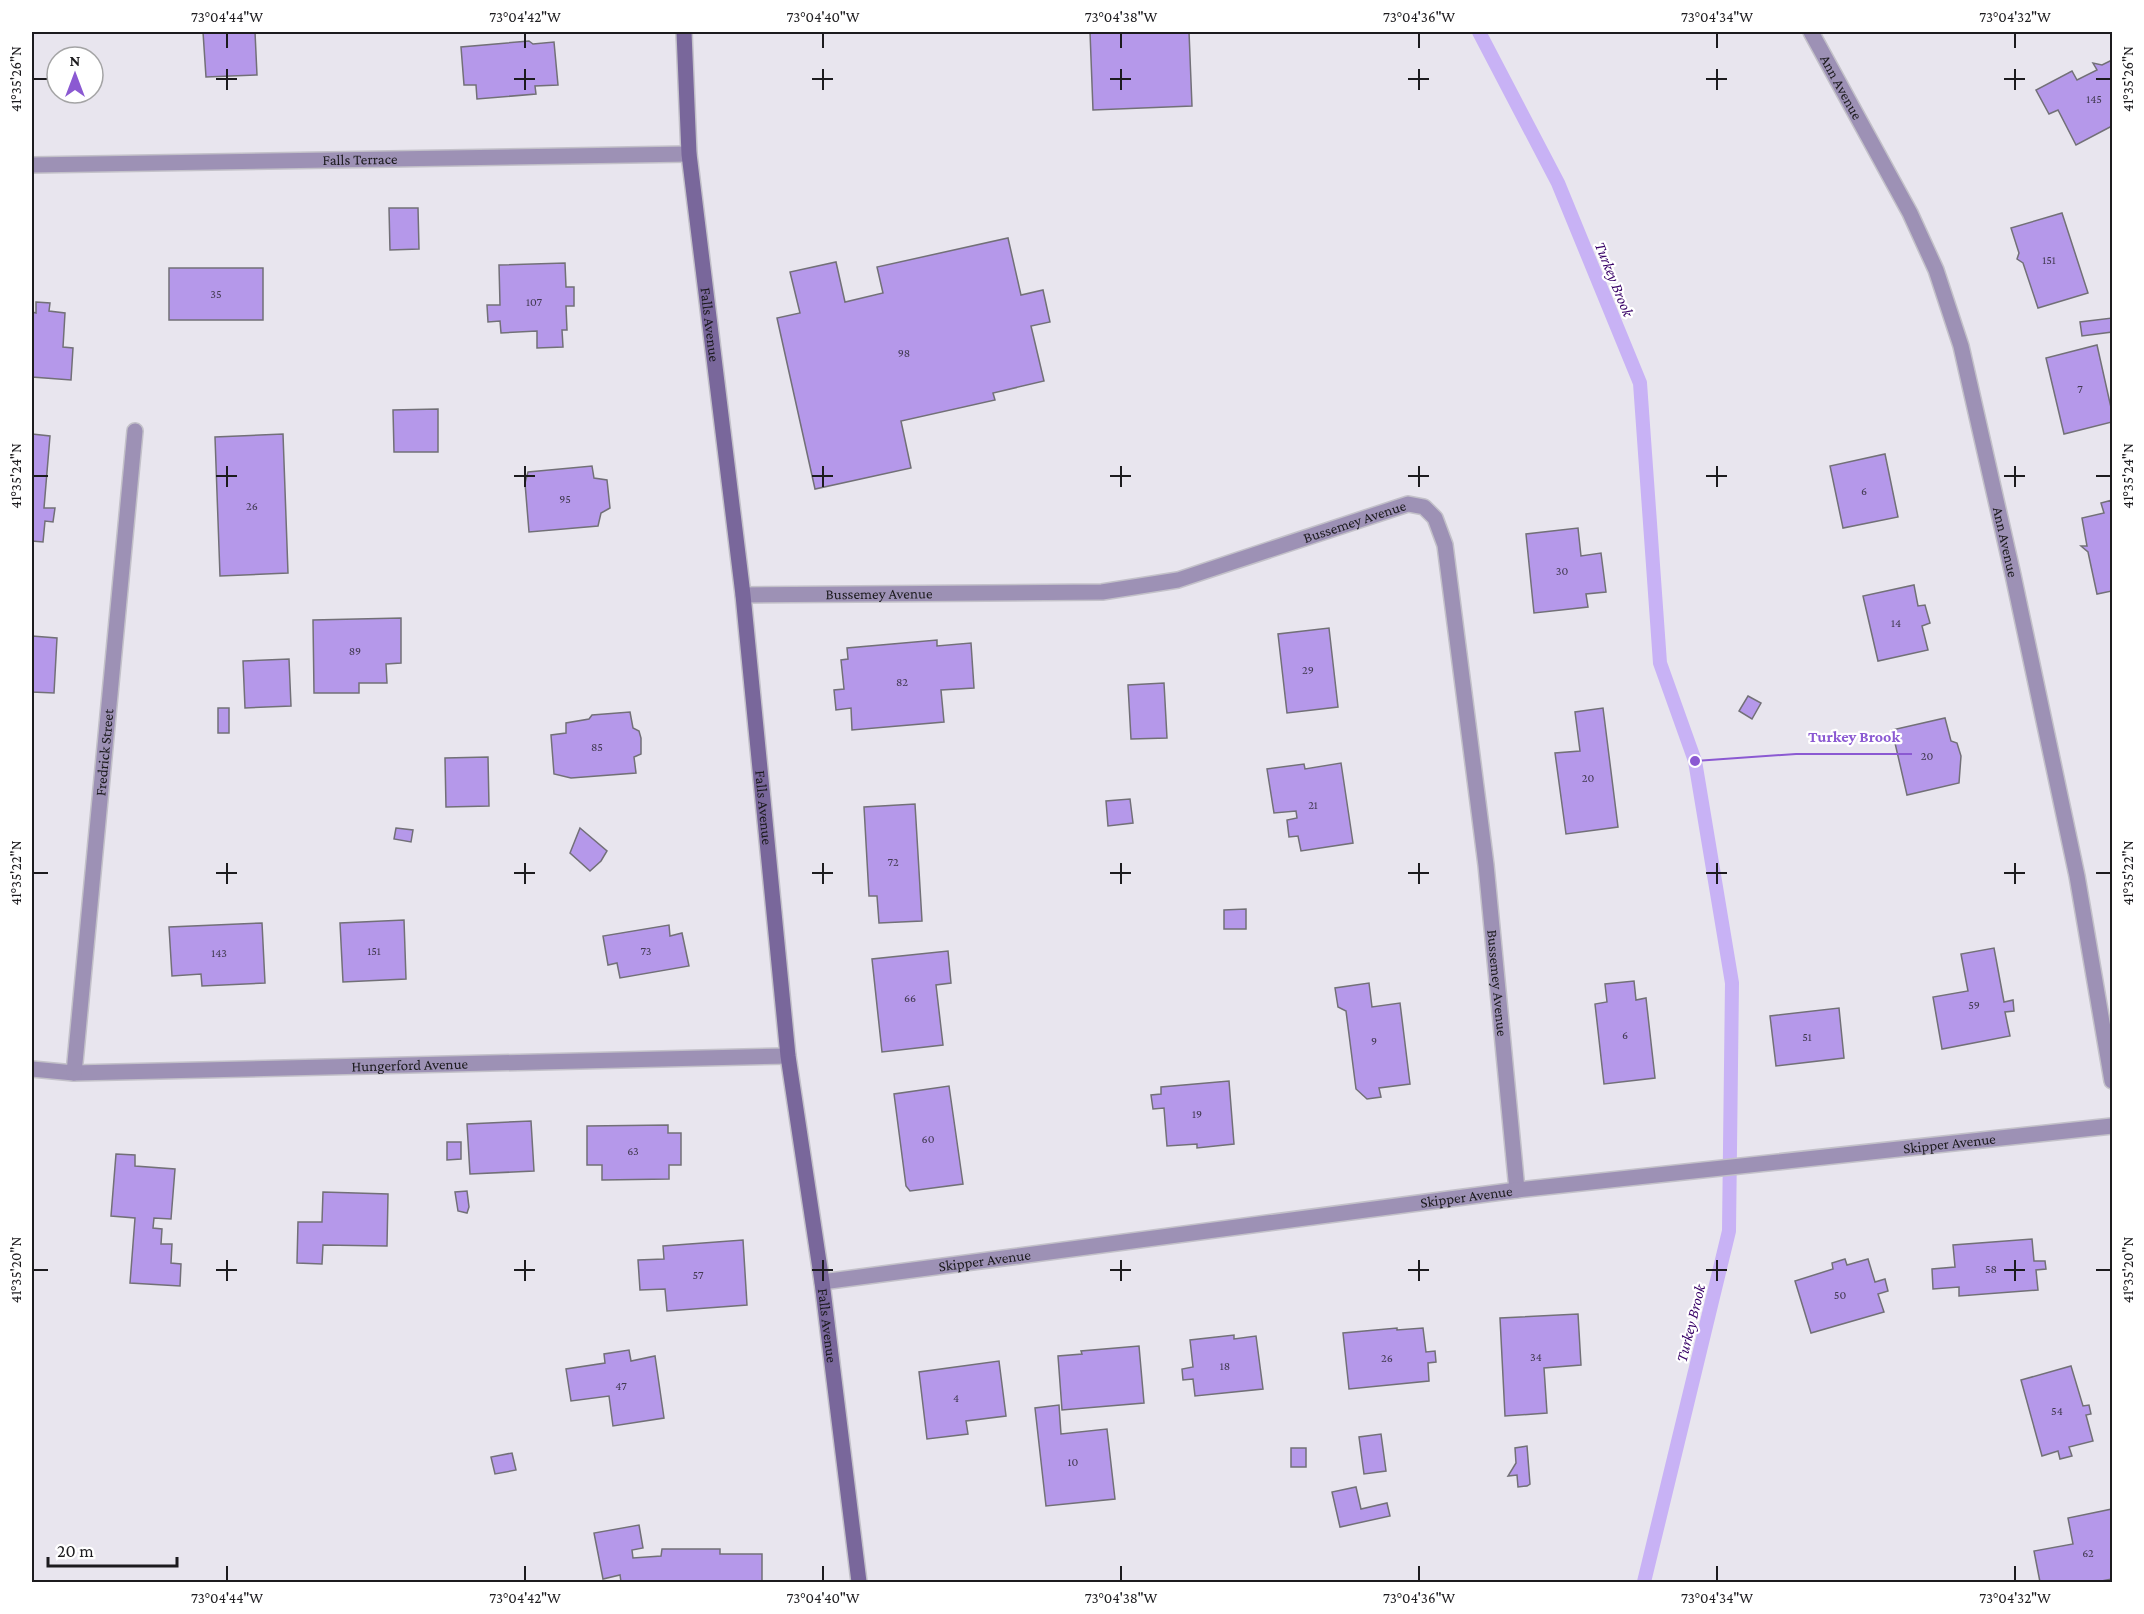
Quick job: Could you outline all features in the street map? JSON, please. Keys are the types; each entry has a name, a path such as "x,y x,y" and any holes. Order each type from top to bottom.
{"main road":[{"name":"Falls Avenue","path":"684,32 689,154 743,595 788,1056 822,1282 859,1582"}],"street":[{"name":"Ann Avenue","path":"1811,32 1910,213 1936,270 1961,346 2013,575 2077,876 2112,1081"},
{"name":"Falls Terrace","path":"32,165 689,154"},
{"name":"Fredrick Street","path":"74,1073 135,431"},
{"name":"Bussemey Avenue","path":"743,595 1102,592 1178,580 1408,504 1425,507 1435,518 1445,545 1486,865 1517,1190"},
{"name":"Hungerford Avenue","path":"32,1069 74,1073 788,1056"},
{"name":"Skipper Avenue","path":"822,1282 1517,1190 2112,1126"}],"building":[{"path":"203,32 255,32 257,75 206,77"},
{"path":"1090,32 1189,32 1192,106 1093,110"},
{"path":"529,41 533,44 554,42 558,85 535,86 536,94 477,99 476,85 464,85 461,47"},
{"path":"2112,60 2112,126 2076,145 2058,110 2049,114 2036,90 2072,71 2077,80 2097,70 2093,63 2102,65"},
{"path":"389,208 418,208 419,249 390,250"},
{"path":"2062,213 2088,293 2038,308 2023,263 2017,259 2019,253 2011,228"},
{"path":"1008,238 1021,295 1043,290 1050,322 1031,326 1044,381 993,393 995,400 901,421 911,468 815,489 777,318 800,313 790,272 836,262 845,302 883,293 877,267"},
{"path":"565,263 566,287 574,287 574,306 566,306 567,330 562,330 563,347 537,348 537,331 501,333 500,321 488,322 487,305 500,305 499,265"},
{"path":"169,268 263,268 263,320 169,320"},
{"path":"36,302 50,303 49,311 65,313 63,347 73,348 71,380 32,377 32,312 36,313"},
{"path":"2112,318 2112,332 2082,336 2080,322"},
{"path":"2097,345 2112,412 2112,422 2064,434 2046,358"},
{"path":"438,409 438,452 394,452 393,410"},
{"path":"32,434 50,436 44,508 55,508 53,522 45,521 43,542 32,541"},
{"path":"283,434 288,573 220,576 215,437"},
{"path":"1885,454 1898,517 1843,528 1830,466"},
{"path":"592,466 594,478 607,480 610,508 601,513 598,526 529,532 525,483 528,472"},
{"path":"2112,500 2112,591 2097,594 2088,552 2081,546 2087,546 2082,518 2104,513 2101,503"},
{"path":"1578,528 1581,556 1601,553 1606,592 1586,594 1588,607 1534,613 1526,534"},
{"path":"1914,585 1918,606 1925,605 1930,623 1922,626 1928,650 1878,661 1863,596"},
{"path":"401,618 401,663 386,664 387,683 359,683 359,693 314,693 313,620"},
{"path":"1329,628 1338,707 1287,713 1278,634"},
{"path":"32,636 57,638 54,693 32,692"},
{"path":"937,640 937,646 971,643 974,688 941,690 944,722 852,730 851,708 836,710 834,690 844,689 841,660 848,659 847,648"},
{"path":"289,659 291,706 245,708 243,661"},
{"path":"1164,683 1167,738 1131,739 1128,685"},
{"path":"1748,696 1761,703 1752,719 1739,711"},
{"path":"218,708 229,708 229,733 218,733"},
{"path":"1603,708 1618,827 1566,834 1555,753 1580,751 1575,712"},
{"path":"630,712 633,728 639,731 641,738 641,754 634,757 636,773 571,778 554,774 551,735 566,733 566,723 589,719 592,715"},
{"path":"1945,718 1951,741 1957,743 1961,756 1959,783 1907,795 1892,730"},
{"path":"488,757 489,806 446,807 445,758"},
{"path":"1341,763 1353,843 1301,851 1298,836 1289,837 1287,820 1297,818 1296,811 1274,813 1267,769 1304,764 1305,769"},
{"path":"1130,799 1133,823 1108,826 1106,801"},
{"path":"915,804 922,921 879,923 877,896 869,896 864,807"},
{"path":"396,828 413,830 411,842 394,839"},
{"path":"580,828 607,851 601,861 590,871 570,853"},
{"path":"1246,909 1246,929 1224,929 1224,910"},
{"path":"404,920 406,979 343,982 340,923"},
{"path":"262,923 265,983 202,986 201,974 172,976 169,927"},
{"path":"669,925 670,936 682,933 689,966 620,978 617,963 608,965 603,936"},
{"path":"1994,948 2004,1002 2013,1000 2014,1011 2005,1012 2010,1036 1942,1049 1933,997 1968,991 1961,954"},
{"path":"948,951 951,983 936,985 943,1045 882,1052 872,959"},
{"path":"1634,981 1636,1000 1646,998 1655,1078 1604,1084 1595,1004 1607,1002 1605,984"},
{"path":"1369,983 1372,1007 1400,1003 1410,1084 1379,1088 1381,1097 1367,1099 1356,1089 1346,1011 1338,1007 1335,988"},
{"path":"1839,1008 1844,1058 1776,1066 1770,1016"},
{"path":"1229,1081 1234,1144 1197,1148 1197,1144 1167,1146 1164,1108 1153,1109 1151,1095 1161,1094 1161,1087"},
{"path":"949,1086 963,1184 910,1191 906,1186 894,1094"},
{"path":"531,1121 534,1171 470,1174 467,1124"},
{"path":"668,1125 668,1133 681,1133 681,1165 669,1165 669,1179 602,1180 602,1165 587,1165 587,1126"},
{"path":"447,1142 461,1142 461,1159 447,1160"},
{"path":"116,1154 135,1155 135,1166 175,1169 171,1219 154,1218 153,1228 162,1229 161,1244 172,1244 171,1263 181,1264 180,1286 130,1283 135,1218 111,1216"},
{"path":"467,1191 469,1207 467,1213 458,1211 455,1192"},
{"path":"323,1192 388,1194 387,1246 323,1245 322,1264 297,1263 298,1222 322,1222"},
{"path":"2032,1239 2034,1261 2045,1261 2046,1269 2036,1270 2038,1290 1959,1296 1959,1287 1933,1289 1932,1269 1955,1267 1953,1245"},
{"path":"743,1240 747,1305 667,1311 665,1289 640,1290 638,1260 664,1259 663,1246"},
{"path":"1845,1259 1847,1265 1868,1259 1875,1282 1885,1279 1888,1291 1878,1294 1884,1312 1811,1333 1795,1281 1833,1269 1832,1263"},
{"path":"1578,1314 1581,1365 1544,1368 1547,1413 1505,1416 1500,1318"},
{"path":"1397,1328 1397,1330 1423,1328 1426,1352 1435,1351 1436,1362 1428,1363 1429,1381 1349,1389 1343,1333"},
{"path":"1234,1335 1234,1339 1256,1336 1263,1389 1195,1396 1193,1379 1183,1380 1182,1369 1193,1367 1190,1340"},
{"path":"1139,1346 1144,1403 1062,1410 1058,1356 1082,1354 1081,1351"},
{"path":"629,1350 631,1361 655,1356 664,1418 613,1426 609,1396 571,1401 566,1369 605,1363 604,1354"},
{"path":"999,1361 1006,1416 966,1421 968,1434 927,1439 919,1372"},
{"path":"2071,1366 2083,1406 2089,1405 2091,1414 2086,1415 2093,1441 2069,1447 2072,1456 2060,1459 2058,1451 2042,1456 2021,1380"},
{"path":"1059,1405 1061,1434 1107,1429 1115,1499 1046,1506 1035,1408"},
{"path":"1381,1434 1386,1471 1364,1474 1359,1437"},
{"path":"1527,1446 1530,1484 1518,1487 1517,1475 1508,1476 1516,1463 1515,1448"},
{"path":"1291,1448 1306,1448 1306,1467 1291,1467"},
{"path":"512,1453 516,1470 495,1474 491,1457"},
{"path":"1356,1487 1361,1509 1387,1503 1390,1516 1340,1527 1332,1492"},
{"path":"2112,1509 2112,1579 2096,1582 2040,1582 2034,1551 2073,1544 2068,1518"},
{"path":"639,1525 643,1548 632,1550 633,1558 661,1556 662,1549 720,1549 720,1554 762,1554 762,1582 621,1582 620,1575 603,1579 594,1533"}],"waterway":[{"name":"Turkey Brook","path":"1479,32 1558,183 1640,383 1660,663 1695,761 1732,983 1729,1231 1644,1582"}],"place":[{"name":"Turkey Brook","path":"1695,761"}]}
